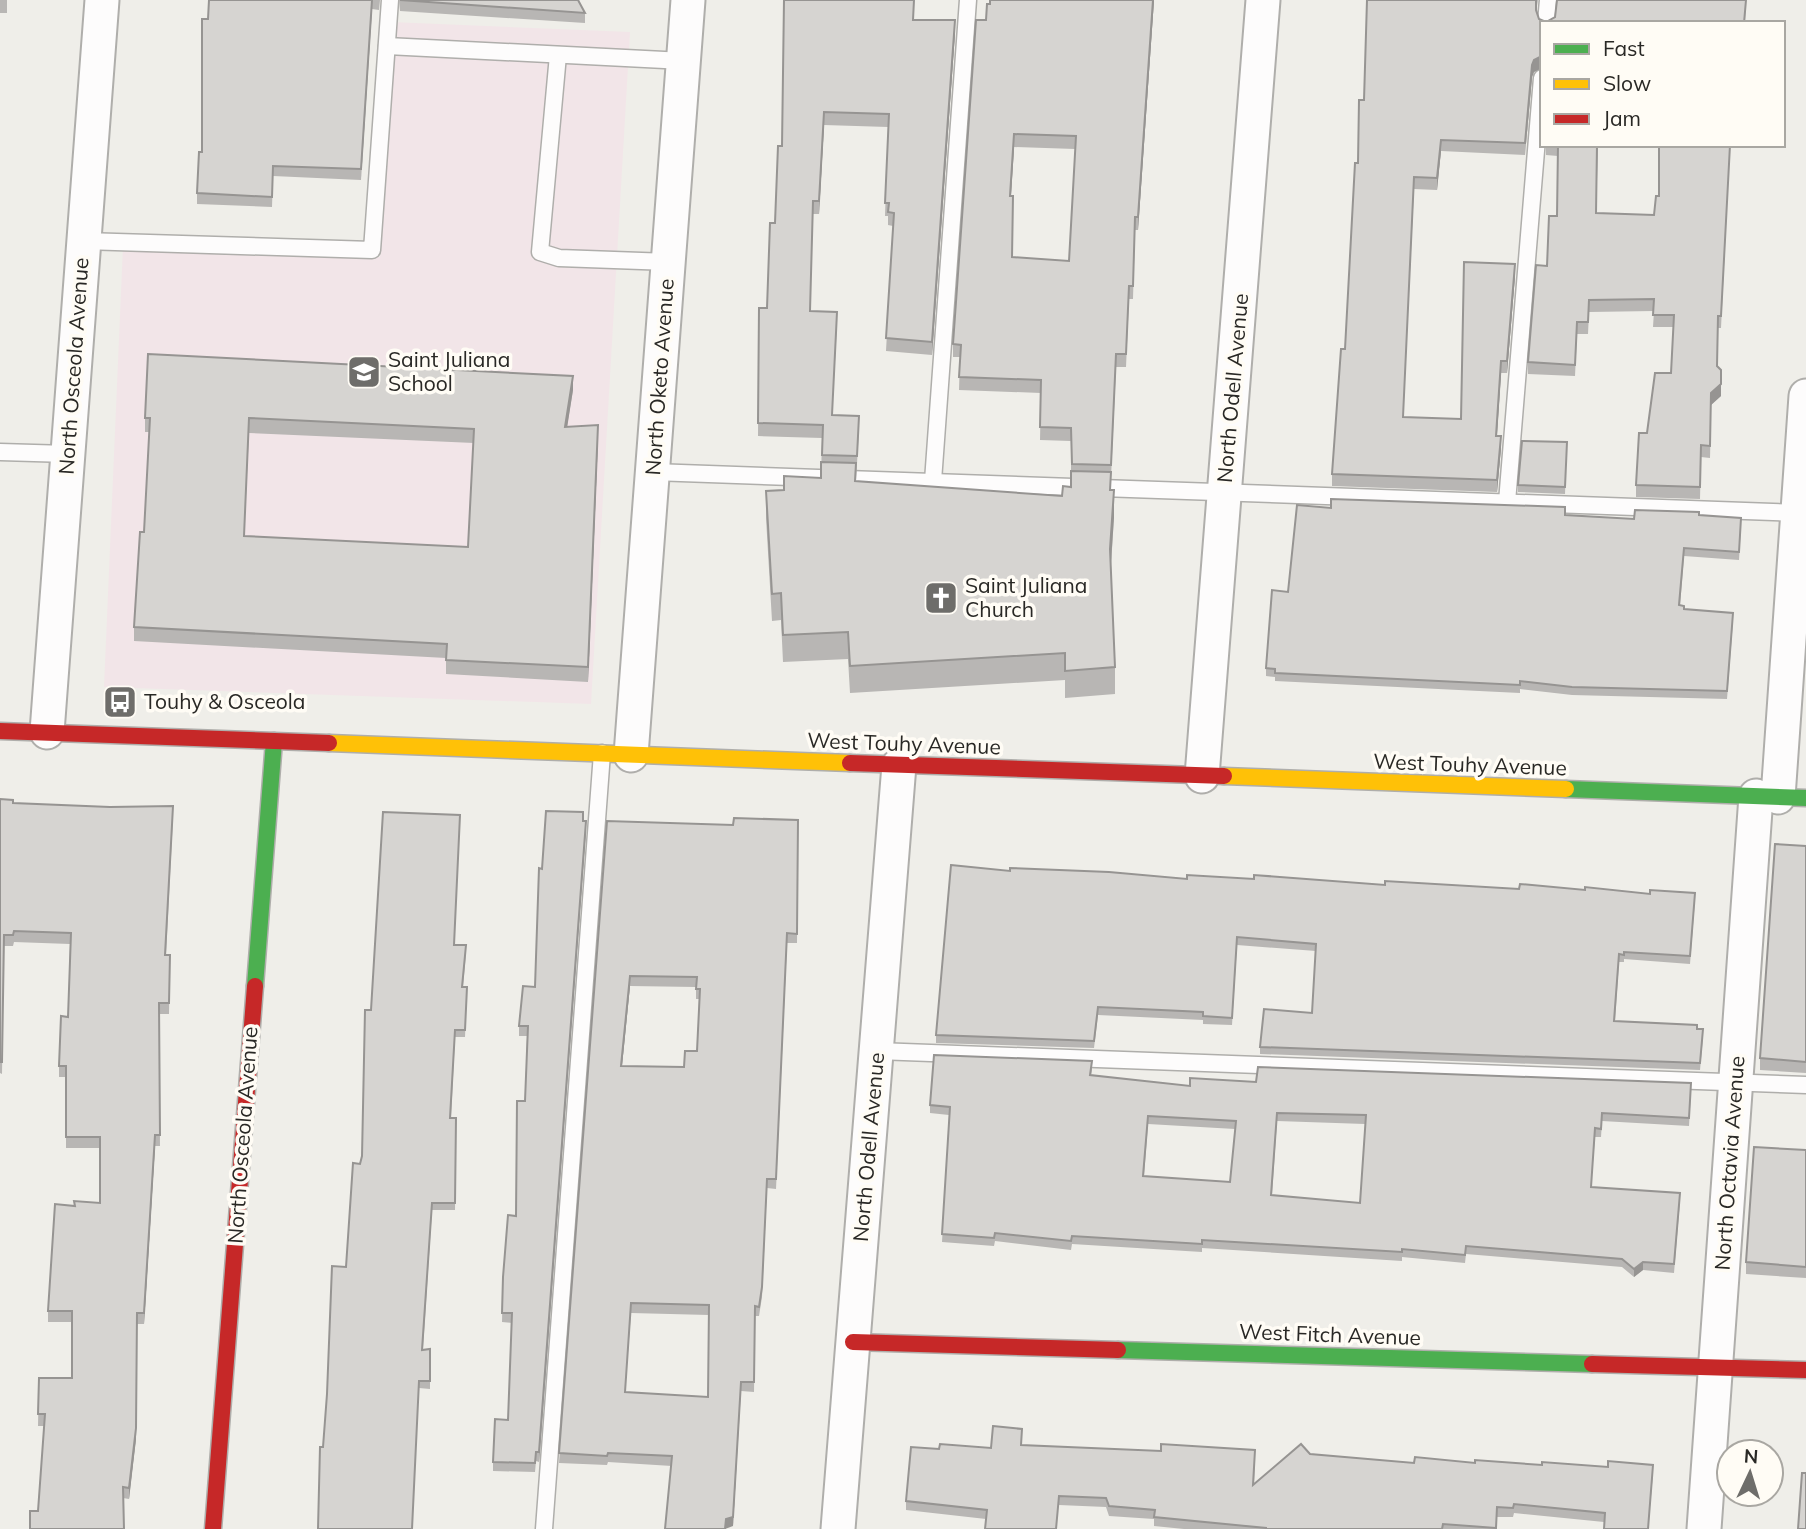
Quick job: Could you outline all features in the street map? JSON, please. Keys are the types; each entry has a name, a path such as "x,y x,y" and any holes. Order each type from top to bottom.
{"main road":[{"name":"West Touhy Avenue","path":"0,730 1780,797"},
{"name":"North Osceola Avenue","path":"213,1529 274,741"},
{"name":"West Fitch Avenue","path":"853,1342 1806,1370"}],"street":[{"name":"North Osceola Avenue","path":"47,732 102,0"},
{"name":"North Oketo Avenue","path":"617,754 653,472 688,0"},
{"name":"North Odell Avenue","path":"1202,776 1263,0"},
{"name":"North Octavia Avenue","path":"1704,1529 1735,1082 1780,797 1802,513 1806,396"},
{"name":"North Odell Avenue","path":"838,1529 900,765"}],"lane":[{"path":"84,241 372,250 390,0"},
{"path":"933,481 968,0"},
{"path":"1546,21 1548,0"},
{"path":"387,46 684,61"},
{"path":"558,55 540,252 559,258 669,262"},
{"path":"1507,502 1540,102"},
{"path":"0,452 68,454"},
{"path":"653,472 1802,513"},
{"path":"544,1529 617,754"},
{"path":"877,1051 1806,1085"}],"shaded area":[{"name":"Saint Juliana School","path":"391,22 630,32 591,704 104,687 123,246 380,257"}],"building":[{"path":"209,0 372,0 361,169 273,166 272,197 197,193 199,152 202,152 202,19 208,19"},
{"path":"400,0 578,0 585,13"},
{"path":"784,0 914,0 913,20 955,20 932,342 886,338 894,213 888,212 889,203 885,203 889,114 824,112 819,201 813,201 810,311 837,312 832,415 859,416 857,456 822,455 823,425 758,423 759,308 767,308 770,223 775,223 778,146 782,146"},
{"path":"990,0 1153,0 1138,217 1135,217 1133,286 1129,286 1126,354 1116,354 1111,465 1072,464 1071,428 1040,427 1041,380 959,377 961,345 953,344 976,20 986,20 987,4 990,4","holes":["1014,134 1076,136 1069,261 1012,257 1013,196 1010,196"]},
{"path":"1367,0 1536,0 1539,19 1544,21 1540,21 1540,57 1534,60 1532,65 1525,143 1441,140 1437,178 1414,177 1403,417 1461,419 1464,262 1515,264 1507,361 1501,361 1496,436 1501,436 1497,480 1332,474 1341,349 1345,349 1355,163 1358,163 1359,100 1364,100"},
{"path":"1557,0 1746,0 1744,21 1548,21 1555,17"},
{"path":"1558,147 1597,147 1596,213 1654,215 1656,196 1659,196 1659,147 1730,147 1721,316 1718,316 1717,366 1721,370 1721,384 1711,393 1710,446 1701,445 1700,487 1636,485 1639,433 1647,433 1655,373 1671,373 1674,315 1653,315 1654,299 1589,300 1588,322 1577,322 1575,365 1528,362 1536,265 1547,266 1549,216 1557,216"},
{"path":"148,354 573,376 565,427 598,425 588,667 446,660 447,644 134,627 140,532 144,532 150,418 145,418","holes":["249,418 474,429 468,547 244,536"]},
{"path":"1522,441 1567,442 1565,487 1518,485"},
{"name":"Saint Juliana Church","path":"821,462 856,463 855,481 1062,496 1063,486 1071,487 1071,471 1111,472 1110,490 1114,490 1110,549 1115,667 1065,671 1065,653 850,666 848,632 783,635 781,593 772,594 766,491 784,490 784,476 821,478"},
{"path":"1331,499 1565,507 1565,515 1634,519 1635,510 1699,512 1699,515 1741,518 1739,552 1684,548 1679,605 1684,606 1684,609 1733,613 1727,691 1572,687 1520,681 1520,685 1275,673 1275,669 1266,668 1272,590 1288,592 1297,505 1331,508"},
{"path":"0,799 13,800 13,803 110,807 173,806 165,955 170,955 169,1003 159,1003 160,1135 155,1135 144,1313 137,1313 136,1428 129,1488 123,1487 124,1529 30,1529 30,1511 38,1511 45,1414 38,1414 39,1378 72,1378 72,1311 48,1311 55,1204 75,1206 74,1201 100,1203 100,1137 66,1137 66,1066 59,1066 61,1016 68,1017 71,933 14,931 13,935 4,935 0,1062"},
{"path":"546,811 583,812 583,821 586,821 539,1452 536,1452 535,1463 493,1462 495,1419 508,1420 512,1313 502,1313 503,1277 508,1215 516,1216 517,1101 525,1101 528,1026 519,1026 523,986 535,987 539,868 542,869"},
{"path":"383,812 460,815 454,945 466,945 462,987 467,987 465,1030 455,1030 450,1118 456,1118 455,1203 432,1203 422,1350 430,1349 430,1381 419,1381 412,1529 318,1529 320,1447 323,1447 327,1394 332,1266 346,1267 353,1163 360,1164 362,1156 365,1010 371,1010"},
{"path":"734,818 798,820 797,934 787,933 776,1179 767,1179 762,1287 759,1307 755,1306 754,1382 741,1382 733,1517 726,1519 725,1529 665,1529 672,1456 559,1453 607,821 733,825","holes":["630,976 697,977 696,989 700,989 697,1051 685,1051 684,1067 621,1066","631,1303 709,1305 708,1397 625,1392"]},
{"path":"1775,844 1806,846 1806,1062 1760,1058"},
{"path":"951,865 1010,871 1010,868 1109,872 1187,879 1187,875 1254,879 1254,875 1385,885 1385,881 1519,889 1520,884 1650,894 1650,890 1695,893 1690,956 1624,952 1624,955 1619,954 1614,1021 1697,1025 1697,1029 1703,1029 1700,1063 1260,1047 1264,1009 1312,1013 1316,944 1237,937 1232,1018 1203,1016 1203,1012 1098,1007 1094,1041 936,1035"},
{"path":"934,1055 1092,1061 1090,1075 1190,1086 1190,1078 1256,1082 1258,1067 1691,1083 1689,1118 1602,1113 1601,1129 1595,1128 1591,1187 1680,1193 1674,1264 1643,1262 1634,1269 1622,1259 1466,1246 1465,1255 1402,1249 1402,1252 1202,1240 1202,1244 1072,1236 1071,1241 995,1233 994,1238 942,1234 950,1107 930,1105","holes":["1277,1113 1366,1115 1360,1203 1271,1195","1148,1116 1236,1121 1230,1182 1143,1176"]},
{"path":"1754,1147 1806,1150 1806,1267 1746,1262"},
{"path":"993,1426 1022,1429 1021,1445 1161,1451 1161,1444 1255,1450 1253,1485 1301,1444 1310,1454 1414,1463 1415,1457 1475,1463 1475,1460 1542,1465 1542,1462 1608,1467 1608,1461 1653,1465 1648,1529 1604,1529 1605,1513 1514,1504 1513,1508 1497,1507 1496,1528 1443,1524 1442,1529 1266,1529 1154,1517 1155,1510 1109,1506 1106,1498 1059,1496 1056,1529 985,1529 987,1510 906,1501 911,1447 939,1449 940,1444 991,1448"},
{"path":"1802,1473 1806,1473 1806,1529 1798,1529"}],"traffic: fast":[{"path":"255,986 274,741"},
{"path":"1566,789 1806,798"},
{"path":"1118,1350 1592,1364"}],"traffic: slow":[{"path":"329,743 850,763"},
{"path":"1224,776 1566,789"}],"traffic: jam":[{"path":"0,731 329,743"},
{"path":"850,763 1224,776"},
{"path":"213,1529 255,986"},
{"path":"853,1342 1118,1350"},
{"path":"1592,1364 1806,1370"}],"place":[{"name":"Saint Juliana School","path":"364,372"},
{"name":"Saint Juliana Church","path":"941,598"},
{"name":"Touhy & Osceola","path":"120,702"}]}
